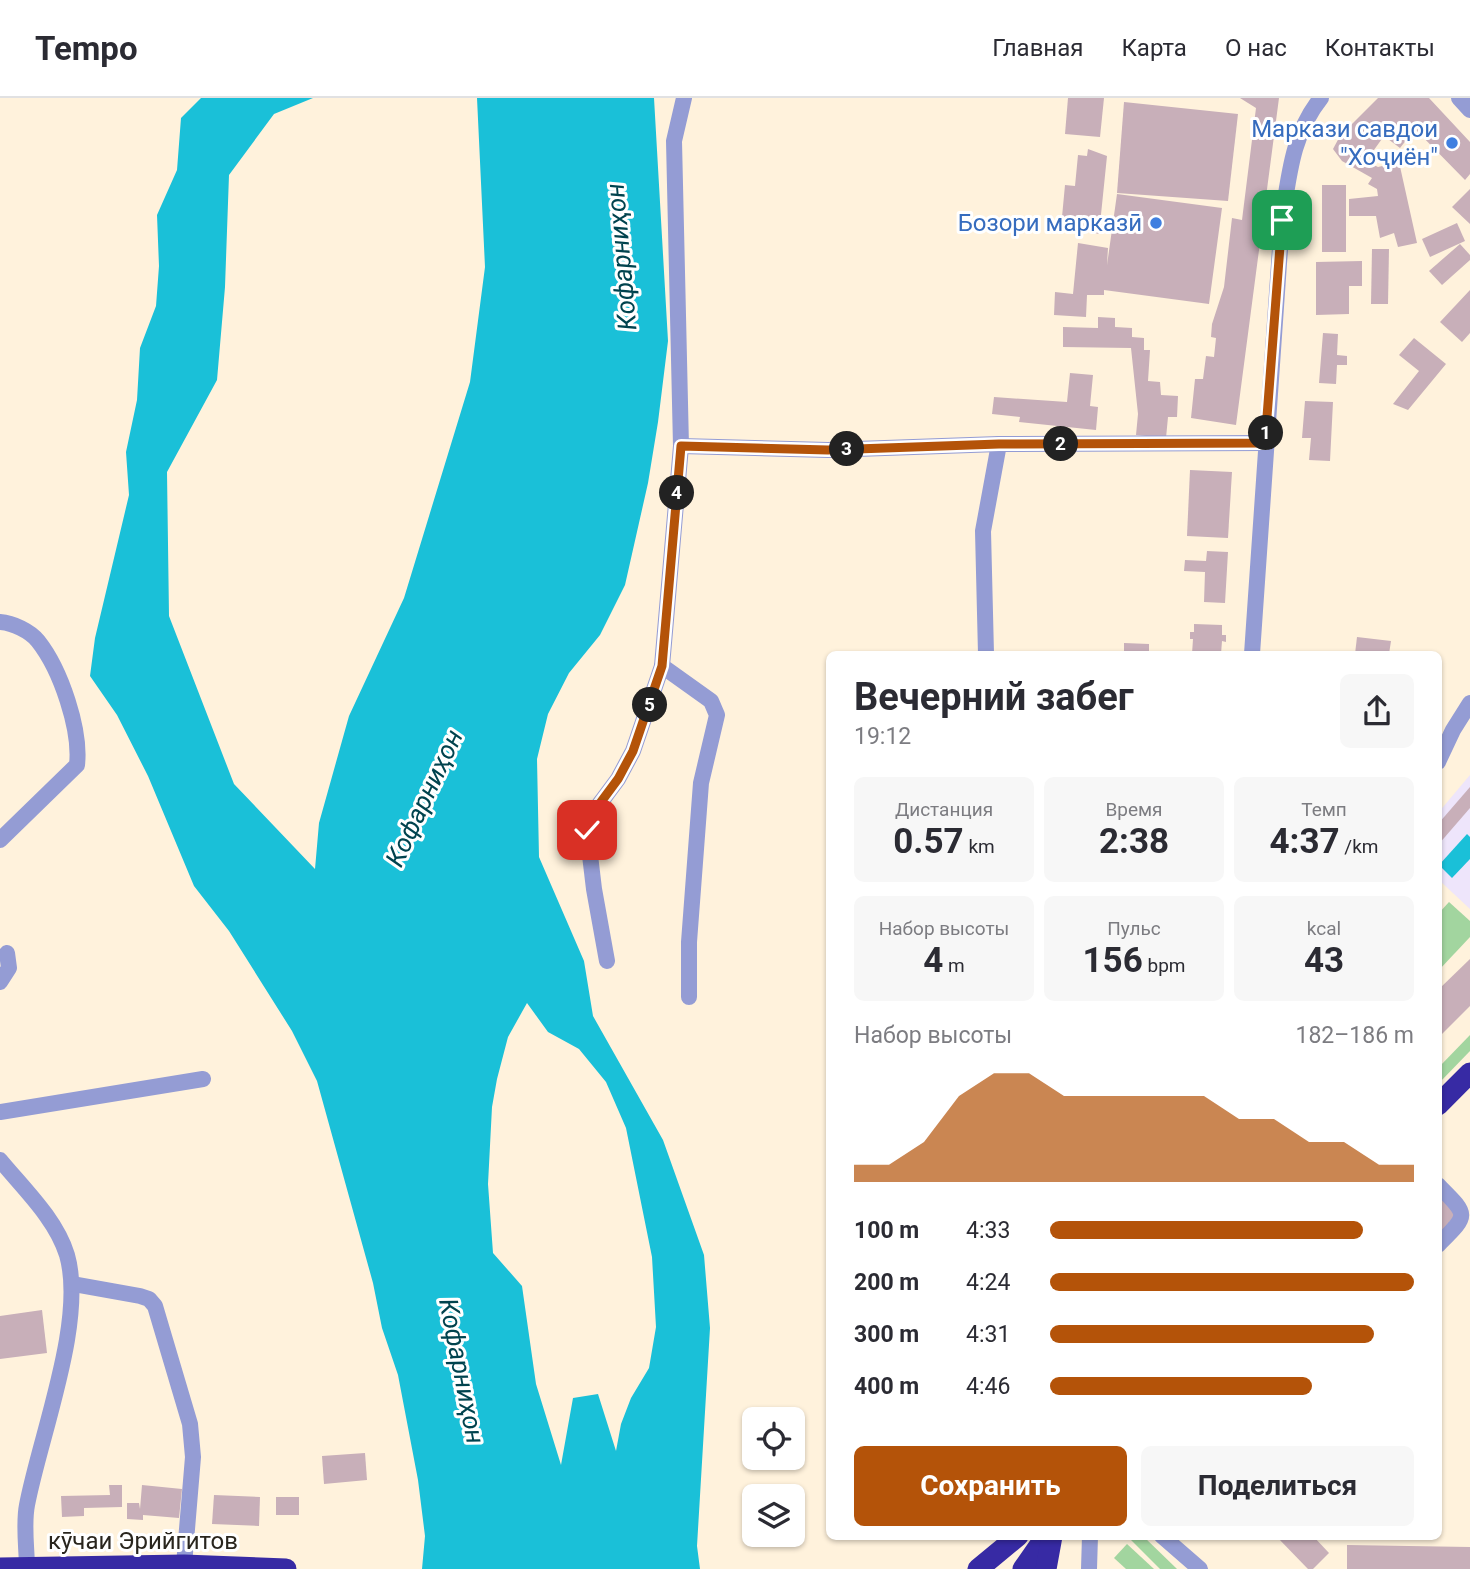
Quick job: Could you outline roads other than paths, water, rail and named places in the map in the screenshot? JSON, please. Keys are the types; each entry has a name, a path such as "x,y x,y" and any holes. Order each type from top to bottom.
{"highway":[{"path":"1442,1101 1470,1073"},
{"path":"1442,1118 1470,1090"},
{"path":"978,1569 1013,1540"},
{"path":"1023,1569 1043,1540"},
{"path":"1046,1569 1051,1540"},
{"name":"кӯчаи Эрийгитов","path":"0,1568 184,1565 286,1569"}],"street":[{"path":"607,961 587,830 595,810 618,779 633,751 662,666 681,446 674,141 684,98"},
{"path":"1459,98 1470,110"},
{"path":"1252,651 1265,443 1286,195 1300,129 1317,99"},
{"path":"681,446 828,450 999,444 1265,443"},
{"path":"986,651 983,531 999,444"},
{"path":"0,622 11,623 37,639 47,654 76,730 79,749 77,765 4,829"},
{"path":"662,666 711,701 717,715 701,783 690,928 689,997"},
{"path":"1442,753 1470,703"},
{"path":"1442,723 1453,730"},
{"path":"0,982 9,968 7,954"},
{"path":"0,1112 203,1079"},
{"path":"0,1160 48,1217 66,1253 73,1283 67,1343 26,1508 27,1568"},
{"path":"1442,1189 1460,1206 1463,1215 1461,1222 1442,1241"},
{"path":"73,1283 140,1296 149,1299 155,1306 190,1424 193,1457 184,1565"},
{"path":"1090,1540 1089,1563 1104,1569"},
{"path":"1167,1540 1200,1569"}],"water":[{"name":"Кофарниҳон","path":"201,98 313,98 274,114 229,175 225,287 217,380 167,472 169,616 234,784 315,869 319,823 349,716 404,598 470,382 485,267 477,98 654,98 668,341 658,422 648,483 625,585 600,635 569,673 548,714 537,759 539,857 584,961 593,1016 663,1140 704,1255 710,1328 697,1546 700,1569 422,1569 425,1536 418,1480 398,1375 382,1328 373,1283 317,1081 292,1031 229,931 194,886 148,776 117,715 90,676 95,638 129,495 126,452 137,400 140,348 156,306 159,266 157,215 177,170 181,118","holes":["527,1003 548,1032 579,1049 606,1082 626,1128 652,1257 656,1327 649,1368 631,1398 621,1424 616,1451 598,1394 573,1398 561,1465 536,1384 522,1286 493,1253 488,1184 492,1107 497,1079 508,1037"]},
{"path":"1467,834 1470,837 1470,859 1452,878 1442,868 1442,862"}],"place":[{"name":"Маркази савдои \"Хоҷиён\"","path":"1452,143"},
{"name":"Бозори марказӣ","path":"1156,223"}]}
